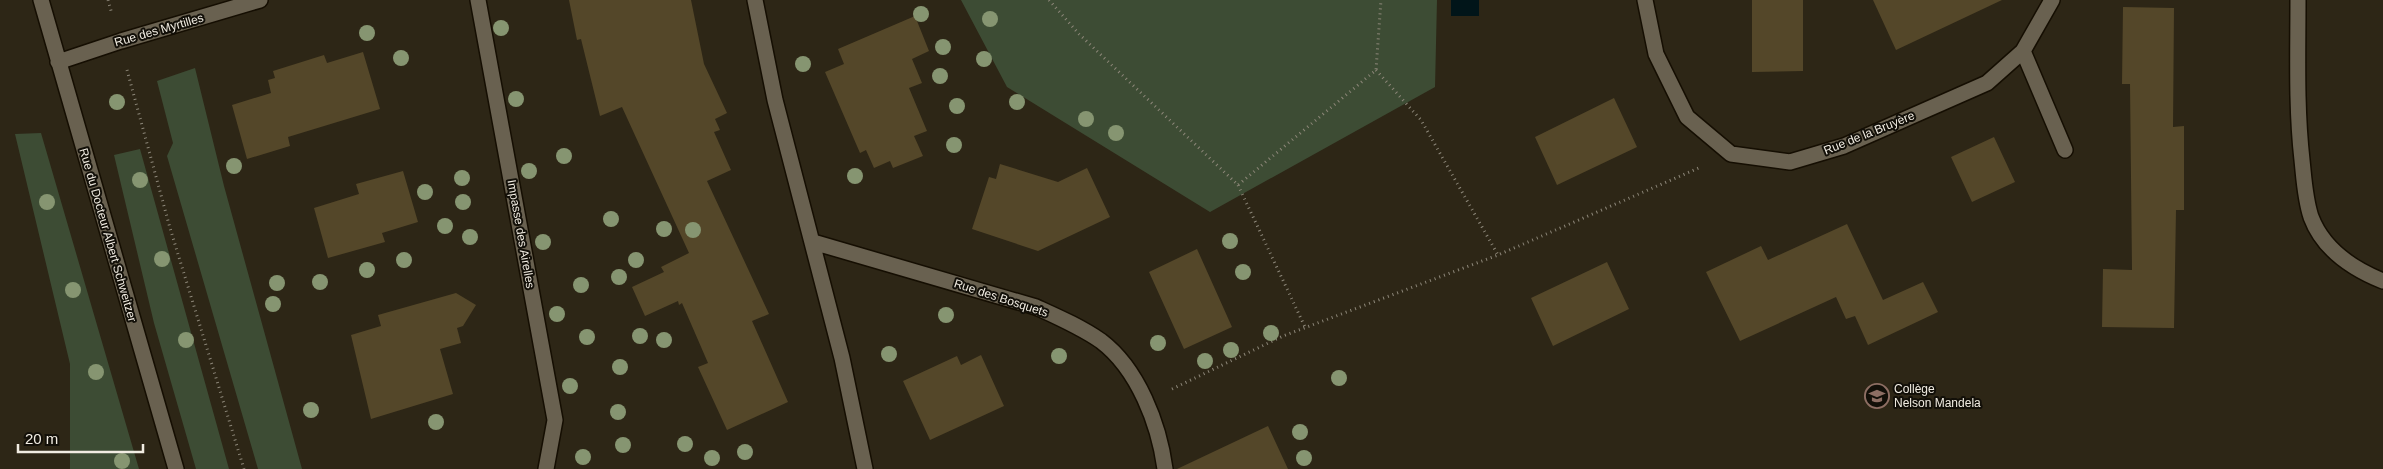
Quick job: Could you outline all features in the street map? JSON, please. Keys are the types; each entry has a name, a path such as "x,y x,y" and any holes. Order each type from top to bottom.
{"street":[{"name":"Rue du Docteur Albert Schweitzer","path":"41,0 176,469"},
{"name":"Rue des Myrtilles","path":"58,62 121,40 260,0"},
{"name":"Impasse des Airelles","path":"478,0 555,420 546,469"},
{"path":"755,0 776,100 842,358 865,469"},
{"path":"1645,0 1656,54 1687,117 1731,154"},
{"name":"Rue de la Bruyère","path":"1731,154 1790,162 1844,146 1987,84 2023,51 2052,0"},
{"path":"2298,0 2298,130 2305,189 2311,218 2327,244 2346,262 2383,281"},
{"path":"2023,51 2065,150"},
{"name":"Rue des Bosquets","path":"813,242 1036,307 1067,321 1101,342 1122,363 1149,405 1158,432 1165,469"}],"path":[{"path":"108,0 121,40 130,83 170,228 244,469"},
{"path":"1049,0 1079,34 1238,185 1305,327"},
{"path":"1380,0 1376,70 1420,120 1498,255"},
{"path":"1238,185 1376,70"},
{"path":"1149,405 1169,390 1305,327 1498,255 1731,154"}],"green space":[{"path":"961,0 1437,0 1435,87 1210,212 1007,87"},
{"path":"195,68 224,186 302,469 258,469 167,156 173,143 157,81"},
{"path":"41,133 139,469 70,469 70,364 15,134"},
{"path":"140,149 229,469 196,469 154,323 114,155"}],"shaded area":[{"path":"1451,0 1479,0 1479,16 1451,16"}],"building":[{"path":"569,0 691,0 704,64 727,113 715,119 720,130 714,132 731,170 707,181 769,314 752,321 788,402 727,430 698,367 708,363 682,303 679,305 678,301 645,316 632,287 664,272 661,267 689,253 622,107 600,116 581,39 577,40"},
{"path":"1752,0 1803,0 1803,71 1752,72"},
{"path":"1873,0 2002,0 1896,50"},
{"path":"2123,7 2174,8 2173,127 2184,126 2184,210 2176,210 2174,328 2102,327 2103,269 2132,270 2130,84 2122,84"},
{"path":"915,16 929,51 912,59 922,83 909,88 927,131 914,136 923,156 893,168 890,161 874,168 866,150 860,153 825,72 844,64 838,49"},
{"path":"363,52 380,109 288,137 290,146 247,159 232,105 271,93 268,80 275,78 273,71 324,55 327,63"},
{"path":"1614,98 1637,147 1557,185 1535,137"},
{"path":"1994,137 2015,182 1972,202 1951,157"},
{"path":"1000,164 1058,182 1087,168 1110,217 1038,251 972,229 989,177 996,179"},
{"path":"403,171 418,222 382,233 385,242 328,258 314,208 359,194 356,184"},
{"path":"1847,224 1883,300 1923,282 1938,312 1868,345 1855,316 1846,319 1836,297 1740,341 1706,272 1761,246 1768,260"},
{"path":"1197,249 1232,327 1184,349 1149,272"},
{"path":"1607,262 1629,309 1553,346 1531,298"},
{"path":"456,293 476,305 463,326 457,328 461,343 440,349 453,394 371,419 351,335 381,326 378,315"},
{"path":"981,355 1004,406 930,440 903,381 957,356 961,365"},
{"path":"1268,426 1288,469 1177,469"}],"place":[{"name":"Collège Nelson Mandela","path":"1877,396"}]}
